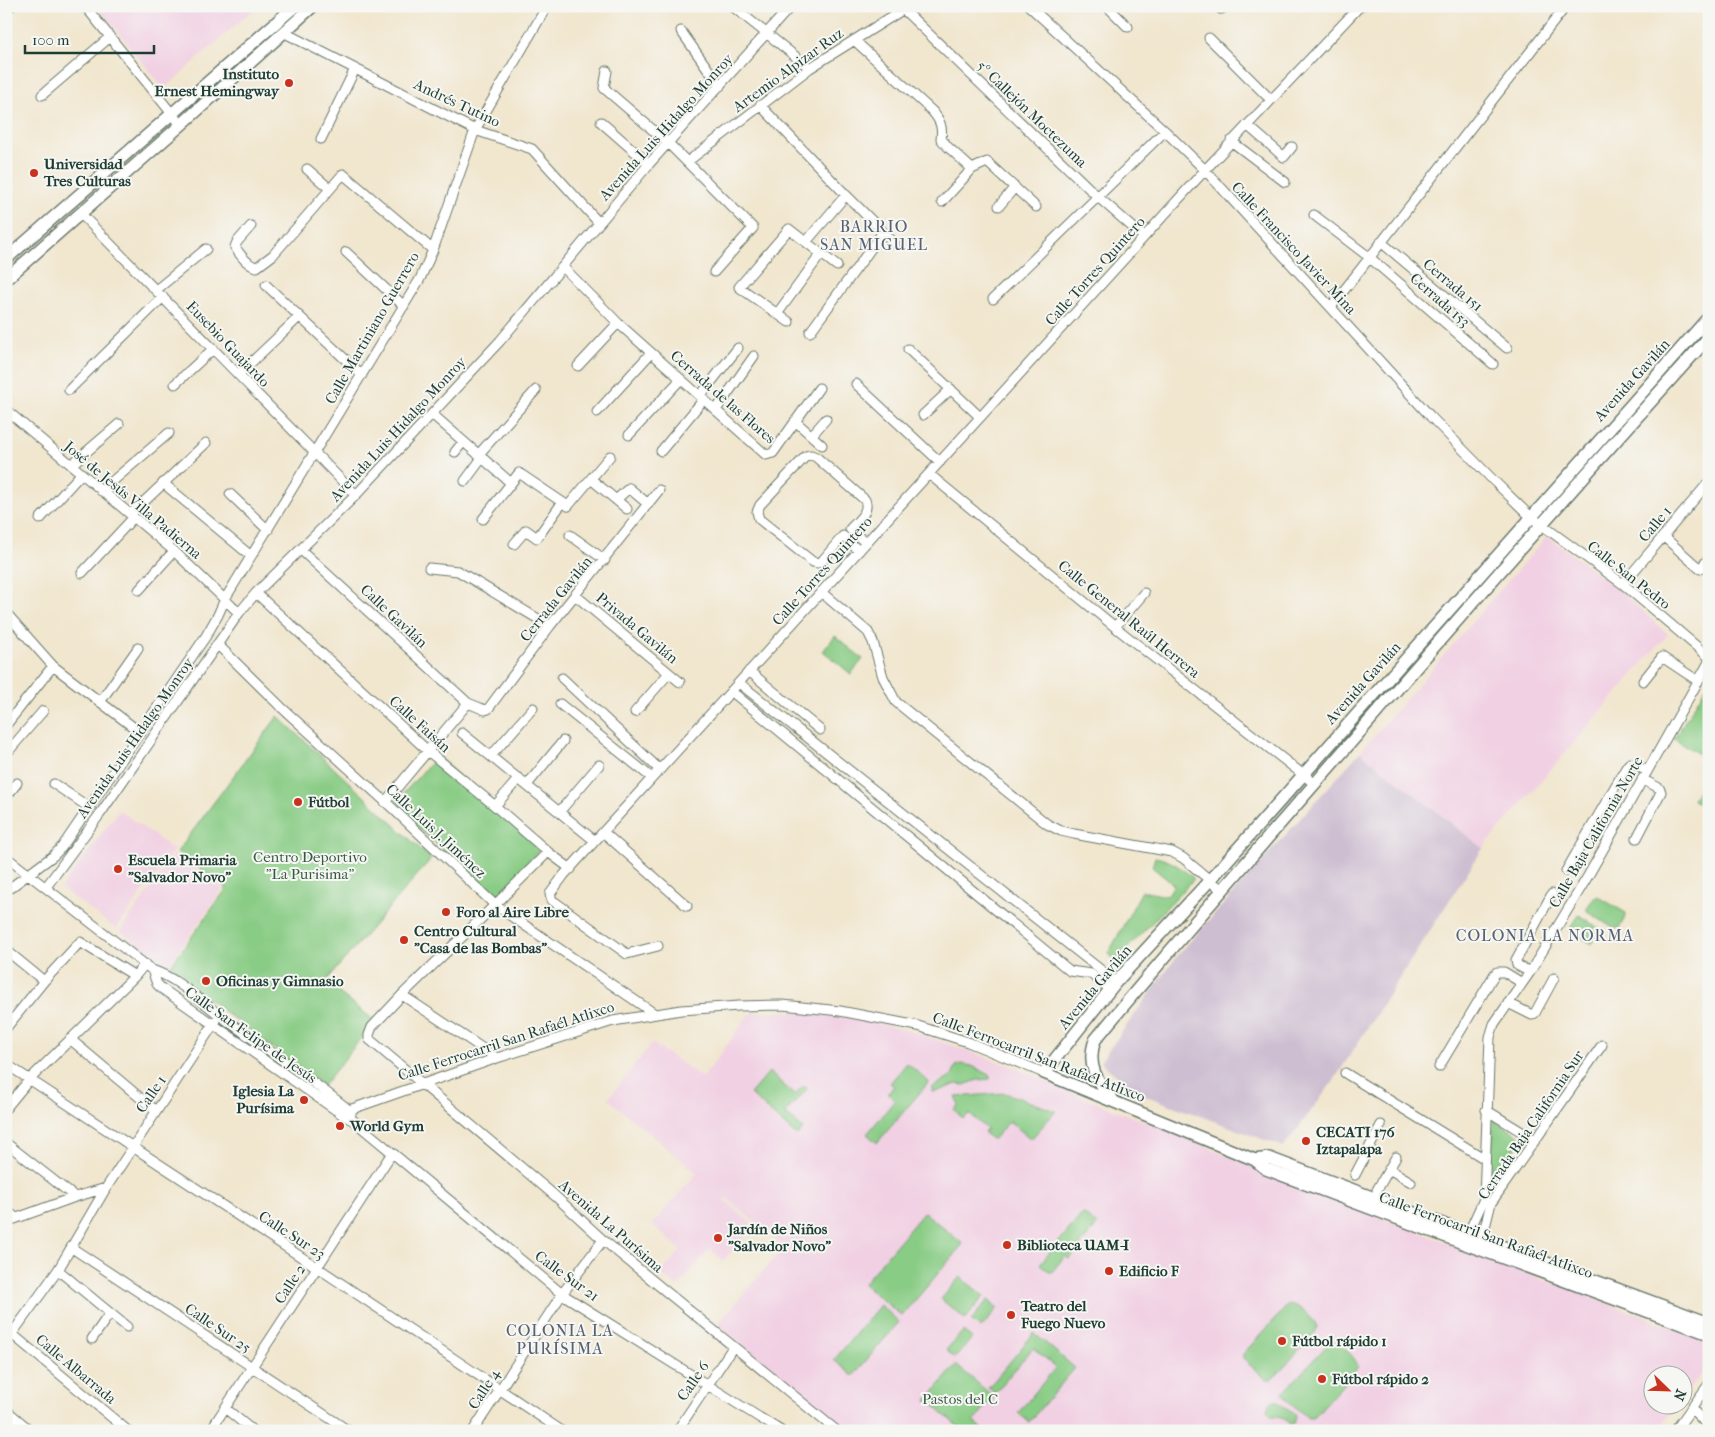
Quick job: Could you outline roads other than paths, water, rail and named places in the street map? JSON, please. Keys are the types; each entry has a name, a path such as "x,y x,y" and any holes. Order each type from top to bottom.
{"main road":[{"path":"6,258 295,6"},
{"path":"6,279 181,126 282,32 313,6"},
{"name":"Avenida Gavilán","path":"1044,1073 1113,986 1210,880 1709,317"},
{"name":"Avenida Gavilán","path":"1114,1102 1094,1075 1092,1048 1095,1040 1181,936 1540,524 1709,337"},
{"name":"Calle Ferrocarril San Rafaél Atlixco","path":"1044,1073 1255,1160 1266,1169 1709,1323"},
{"name":"Calle Ferrocarril San Rafaél Atlixco","path":"1483,1245 1709,1334"}],"street":[{"path":"6,10 11,6"},
{"path":"86,6 181,126"},
{"name":"Calle Martiniano Guerrero","path":"225,599 420,279 433,250 475,130 547,6"},
{"path":"732,6 810,68"},
{"name":"Avenida Luis Hidalgo Monroy","path":"46,888 100,814 239,613 256,593 356,495 500,341 668,143 767,35 791,6"},
{"name":"Calle Francisco Javier Mina","path":"1029,6 1205,170 1431,418 1530,517"},
{"path":"1107,6 1128,26"},
{"path":"1217,6 1221,9 1227,6"},
{"name":"Calle Torres Quintero","path":"658,946 627,954 552,900 550,894 603,832 1231,141 1360,6"},
{"path":"1331,307 1566,6"},
{"name":"Artemio Alpizar Ruz","path":"687,162 810,68 906,8"},
{"name":"5º Callejón Moctezuma","path":"906,8 1098,197 1144,237"},
{"path":"682,31 720,86"},
{"name":"Andrés Tutino","path":"282,32 475,130 532,148 599,223"},
{"path":"42,95 110,37"},
{"path":"1209,38 1271,100"},
{"path":"854,40 932,111 939,120 942,139 948,148 972,169"},
{"path":"321,139 355,68"},
{"path":"608,71 604,88 668,143 753,228 714,272"},
{"path":"760,105 846,196 895,244"},
{"path":"601,122 650,164"},
{"path":"1247,125 1284,158 1292,148"},
{"path":"993,299 1165,131"},
{"path":"1231,141 1285,182"},
{"path":"942,202 972,169 987,162 1036,207"},
{"path":"307,169 330,189"},
{"path":"251,226 235,247 253,266 258,267 272,255 343,174 433,250"},
{"path":"999,206 1015,187"},
{"path":"806,242 846,196"},
{"name":"Eusebio Guajardo","path":"80,213 356,495"},
{"name":"Cerrada 153","path":"1314,215 1369,258 1493,364"},
{"path":"789,322 740,287 789,229 837,266"},
{"path":"810,332 883,232"},
{"name":"Cerrada 151","path":"1381,242 1507,348"},
{"path":"156,290 206,249"},
{"path":"346,252 404,306"},
{"path":"777,314 821,254"},
{"name":"Cerrada de las Flores","path":"563,267 618,323 766,455 773,453 819,388"},
{"path":"266,285 362,375"},
{"path":"69,390 163,297"},
{"path":"238,375 299,317"},
{"path":"578,366 618,323"},
{"path":"660,451 738,348"},
{"path":"908,348 980,417"},
{"path":"175,384 213,349"},
{"path":"597,412 651,353"},
{"path":"716,410 754,356"},
{"path":"629,435 681,379"},
{"path":"856,384 940,462"},
{"path":"923,415 951,389"},
{"path":"464,481 480,456 536,390"},
{"name":"José de Jesús Villa Padierna","path":"6,410 174,551 239,613"},
{"path":"432,414 511,483"},
{"path":"812,435 826,419"},
{"path":"795,421 822,445"},
{"path":"70,465 119,424"},
{"path":"101,491 169,433"},
{"path":"455,452 463,442"},
{"path":"82,573 163,483 206,443"},
{"path":"859,551 843,536 823,560 818,563 812,562 759,518 757,512 760,505 806,456 811,454 865,500 867,504 865,512 850,529 866,543"},
{"path":"483,519 519,473 568,506 610,456"},
{"path":"40,519 82,474"},
{"name":"Calle General Raúl Herrera","path":"929,474 1115,627 1314,784"},
{"path":"591,478 627,509"},
{"name":"Calle 1","path":"1623,584 1709,482"},
{"path":"163,483 251,556"},
{"path":"616,500 629,488 648,504"},
{"name":"Cerrada Gavilán","path":"468,703 481,710 488,709 550,626 659,490"},
{"path":"230,494 268,530"},
{"path":"514,544 526,530 536,538 562,503"},
{"name":"Calle San Pedro","path":"1530,517 1623,584 1709,657"},
{"path":"570,535 604,560"},
{"path":"1663,536 1700,568 1709,558"},
{"name":"Calle Gavilán","path":"301,550 468,703"},
{"path":"139,590 174,551"},
{"path":"429,568 458,572 550,626"},
{"path":"821,592 868,632 874,642 883,677 896,702 1047,824 1061,831 1074,834 1172,852 1183,858 1222,890"},
{"name":"Calle Faisán","path":"256,593 428,752 571,869"},
{"path":"1115,627 1144,593"},
{"name":"Privada Gavilán","path":"575,595 680,682"},
{"name":"Avenida Luis Hidalgo Monroy","path":"6,891 53,856 62,847 206,636 225,599"},
{"path":"6,612 52,666 140,733"},
{"name":"Calle Luis J. Jiménez","path":"217,644 281,707 495,905 655,1014"},
{"path":"100,702 138,648"},
{"path":"1643,682 1662,657 1698,681"},
{"name":"Calle Baja California Norte","path":"1468,1240 1487,1201 1485,1159 1486,1110 1490,1036 1494,1024 1530,972 1588,876 1709,662"},
{"path":"6,725 52,666"},
{"path":"749,671 820,730"},
{"path":"636,712 669,673"},
{"path":"562,678 660,770"},
{"path":"739,683 1113,986"},
{"path":"731,691 1070,971 1091,974 1113,986"},
{"path":"385,802 468,703"},
{"path":"560,704 652,778"},
{"path":"491,756 532,708"},
{"path":"6,754 43,710"},
{"path":"462,733 595,841"},
{"path":"527,785 563,741"},
{"path":"1566,871 1630,763 1659,788 1661,792 1637,838"},
{"path":"560,811 598,765"},
{"path":"495,806 519,778"},
{"path":"6,796 17,782"},
{"path":"54,784 90,808"},
{"path":"603,832 687,906"},
{"path":"497,1058 402,995 548,852"},
{"name":"Calle San Felipe de Jesús","path":"6,857 148,967 169,976 324,1089 346,1113"},
{"path":"1530,972 1517,965 1516,960 1552,894"},
{"path":"6,1028 80,942 135,976"},
{"path":"6,950 44,982"},
{"path":"6,1108 29,1080 70,1039 135,976 148,967"},
{"name":"Calle San Felipe de Jesús","path":"148,967 161,988 213,1025 346,1113"},
{"path":"1439,1067 1494,975 1497,972 1504,972 1522,983"},
{"path":"1508,1003 1532,1015 1535,1013 1554,978"},
{"name":"Avenida La Purísima","path":"402,995 372,1027 369,1039 554,1195 603,1240 837,1431"},
{"name":"Calle Ferrocarril San Rafaél Atlixco","path":"346,1113 420,1083 613,1021 681,1010 739,1006 782,1005 840,1011 918,1026 968,1042 1044,1073"},
{"name":"Calle 1","path":"8,1335 58,1270 132,1147 220,1015"},
{"path":"70,1039 156,1111"},
{"name":"Cerrada Baja California Sur","path":"1483,1245 1487,1201 1535,1140 1602,1045"},
{"name":"Calle Sur 23","path":"6,1064 318,1268 562,1431"},
{"path":"1345,1073 1485,1159"},
{"path":"1486,1110 1535,1140"},
{"name":"Calle Sur 21","path":"346,1113 562,1294 781,1431"},
{"path":"1355,1175 1381,1125"},
{"path":"6,1143 75,1197"},
{"name":"Calle 2","path":"210,1431 392,1153"},
{"path":"1377,1190 1396,1157"},
{"path":"1388,1169 1411,1182"},
{"path":"6,1222 106,1188"},
{"path":"6,1210 16,1218"},
{"name":"Calle 4","path":"473,1431 562,1294 603,1240"},
{"name":"Calle Sur 25","path":"72,1248 349,1431"},
{"path":"58,1270 127,1327"},
{"path":"92,1338 110,1313"},
{"name":"Calle Albarrada","path":"8,1335 128,1431"},
{"name":"Calle 6","path":"677,1431 733,1347"},
{"path":"1692,1407 1709,1384"},
{"path":"225,1408 252,1431"},
{"path":"1692,1409 1709,1426"},
{"path":"6,1410 31,1431"},
{"path":"1676,1431 1687,1414"}],"place":[{"name":"Instituto Ernest Hemingway","path":"289,83"},
{"name":"Universidad Tres Culturas","path":"34,173"},
{"name":"Fútbol","path":"298,802"},
{"name":"Escuela Primaria \"Salvador Novo\"","path":"118,869"},
{"name":"Foro al Aire Libre","path":"446,912"},
{"name":"Centro Cultural \"Casa de las Bombas\"","path":"404,940"},
{"name":"Oficinas y Gimnasio","path":"206,981"},
{"name":"Iglesia La Purísima","path":"304,1100"},
{"name":"World Gym","path":"340,1126"},
{"name":"CECATI 176 Iztapalapa","path":"1306,1141"},
{"name":"Jardín de Niños \"Salvador Novo\"","path":"718,1238"},
{"name":"Biblioteca UAM-I","path":"1007,1245"},
{"name":"Edificio F","path":"1109,1271"},
{"name":"Teatro del Fuego Nuevo","path":"1011,1315"},
{"name":"Fútbol rápido 1","path":"1282,1341"},
{"name":"Fútbol rápido 2","path":"1322,1379"}],"district":[{"name":"BARRIO SAN MIGUEL","path":"874,235"},
{"name":"COLONIA LA NORMA","path":"1545,935"},
{"name":"COLONIA LA PURÍSIMA","path":"560,1339"}],"park label":[{"name":"Centro Deportivo \"La Purisima\"","path":"310,866"},
{"name":"Pastos del C","path":"960,1399"}]}
